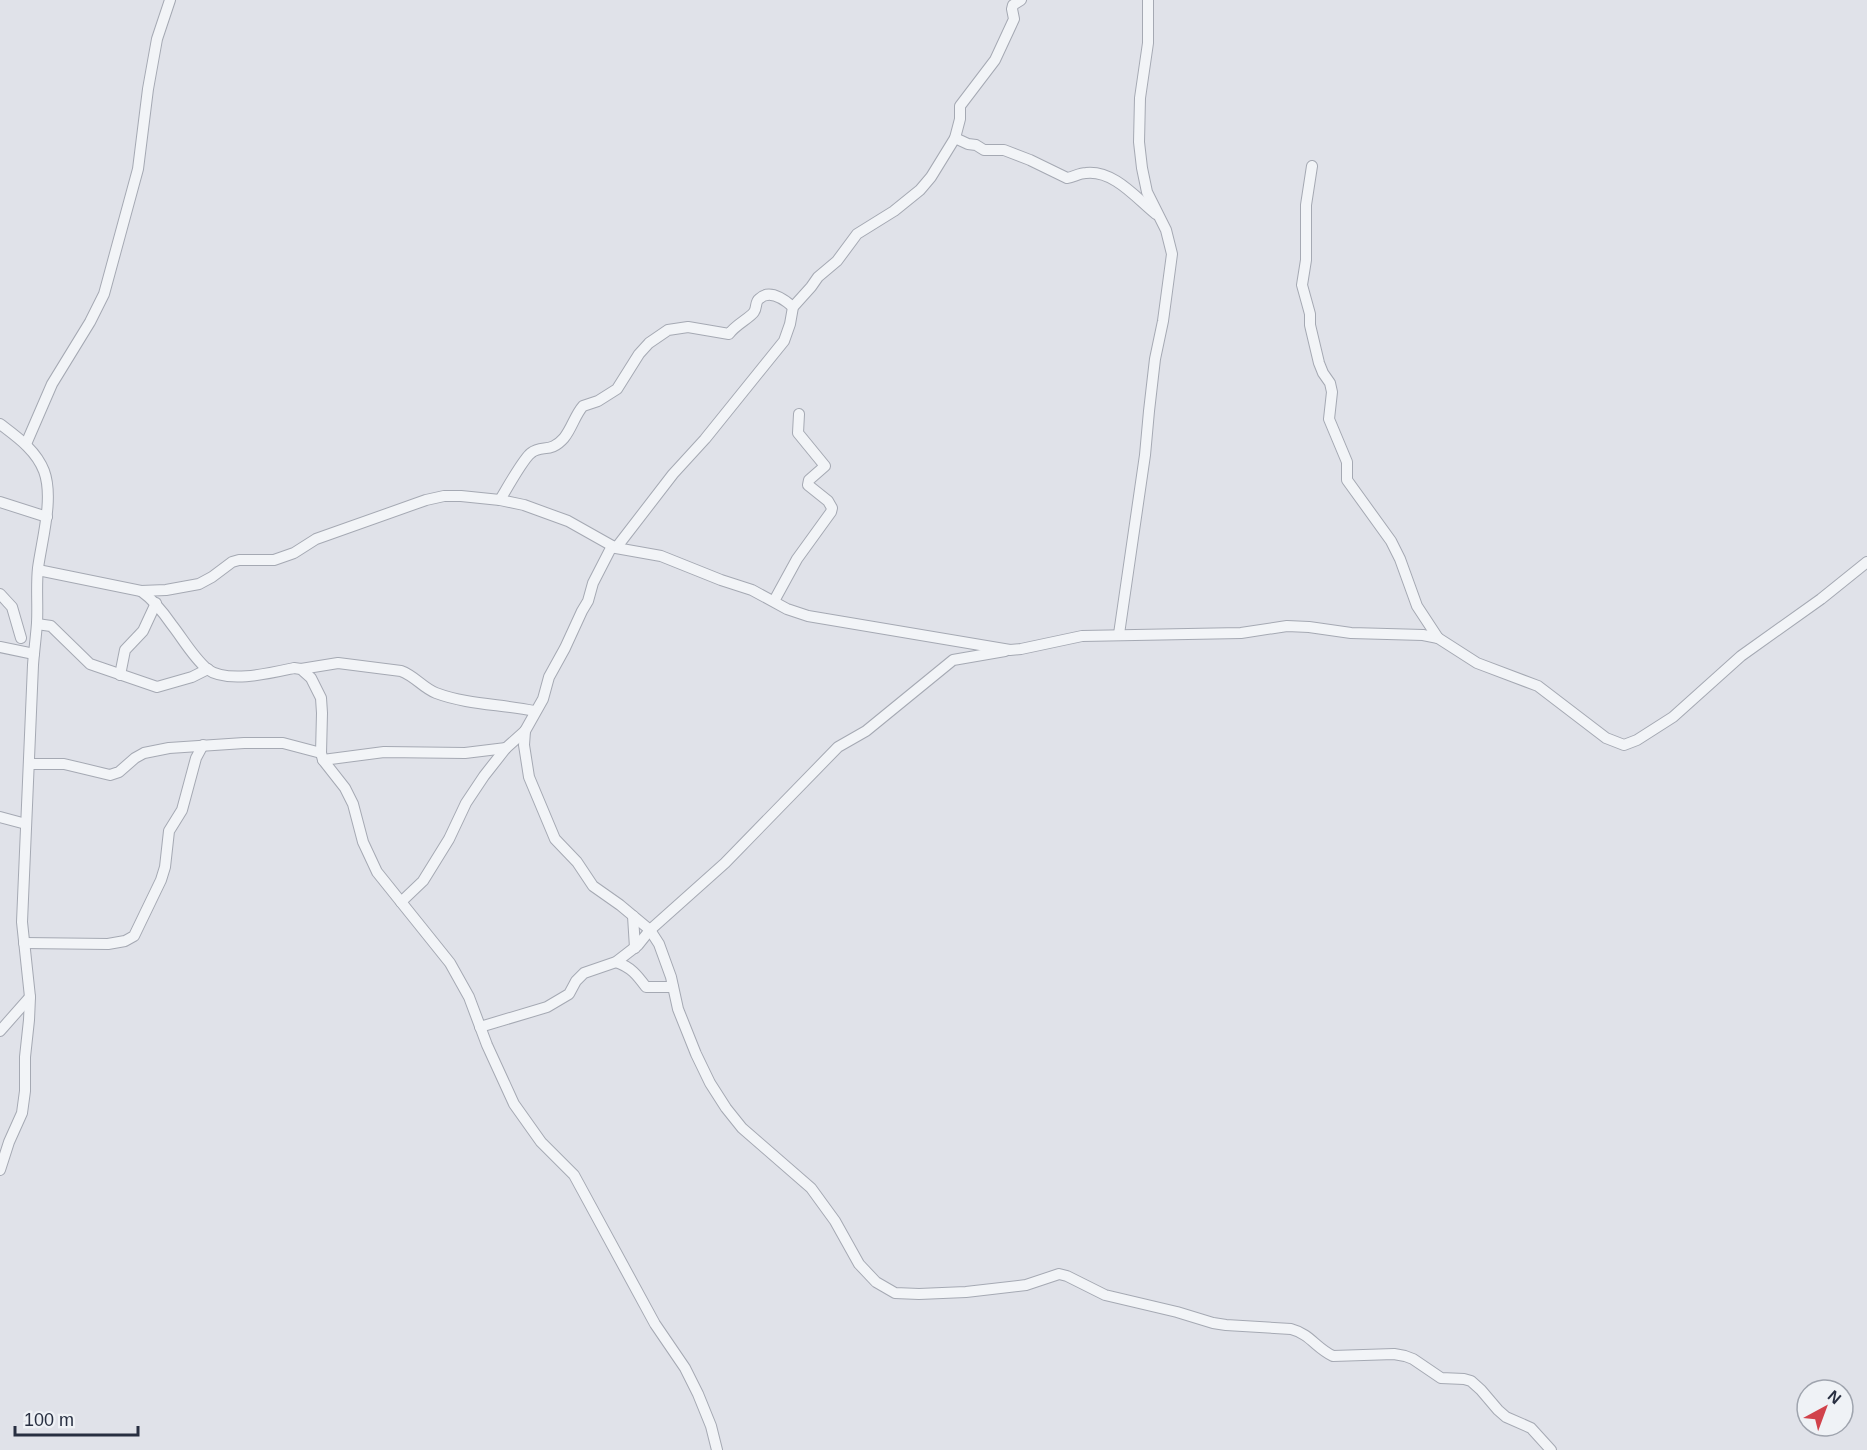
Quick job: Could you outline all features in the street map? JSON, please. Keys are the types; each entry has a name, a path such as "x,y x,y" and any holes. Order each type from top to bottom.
{"street":[{"path":"26,444 52,384 90,322 104,294 138,169 157,39 170,0"},
{"path":"1021,0 1013,5 1014,19 995,60 960,106 960,119 955,138 931,177 920,190 894,211 857,234 837,261 818,277 793,307 784,341 614,547 593,583 588,601 549,677 543,699 534,711 525,731 524,745 530,777 555,839 577,862 592,886 650,930 659,944 678,1009 697,1058 726,1108 742,1128 811,1188 835,1221 859,1264 885,1289 895,1293 919,1294 966,1292 1026,1285 1059,1274 1105,1295 1213,1323 1291,1329 1301,1332 1333,1356 1394,1354 1405,1356 1441,1378 1464,1378 1471,1381 1506,1417 1531,1428 1551,1450"},
{"path":"1119,634 1145,455 1155,359 1172,254 1170,240 1147,192 1139,142 1140,98 1148,43 1148,0"},
{"path":"955,138 968,144 976,144 984,150 1004,150 1067,178 1087,172 1109,177 1121,184 1159,216"},
{"path":"1312,166 1306,205 1306,260 1302,285 1319,363 1330,383 1332,400 1329,420 1347,462 1347,480 1390,541 1400,559 1417,606 1438,638"},
{"path":"500,500 529,454 538,449 555,446 564,437 583,405 598,401 616,389 639,354 649,343 668,330 688,327 729,334 733,328 753,314 760,297 768,295 776,295 793,307"},
{"path":"774,601 797,559 832,508 828,501 808,485 808,480 825,466 798,433 799,414"},
{"path":"0,424 26,444 39,459 45,472 47,517 38,570 22,922 30,997 24,1105 0,1170"},
{"path":"38,570 141,591 166,590 199,584 232,562 239,560 274,560 294,553 316,539 426,500 444,496 461,496 524,505 568,521 614,547 661,556 752,590 787,609 808,616 1010,650"},
{"path":"0,502 47,517"},
{"path":"480,1027 547,1007 569,994 576,981 584,973 616,962 635,948 650,930 700,887 738,850 838,747 866,731 953,660 1082,636 1119,634 1241,633 1287,626 1351,633 1423,635 1438,638 1477,663 1538,686 1605,738 1618,744 1630,744 1673,717 1741,656 1821,599 1867,562"},
{"path":"141,591 156,603 196,657 218,675 248,676 338,663 401,670 437,694 534,711"},
{"path":"0,594 12,606 21,638"},
{"path":"120,675 125,651 143,630 156,603"},
{"path":"5,648 37,626 51,626 90,664 157,687 192,677 208,669"},
{"path":"5,648 34,654"},
{"path":"301,669 311,678 321,698 322,757 349,796 363,842 377,872 455,971 469,998 514,1104 541,1142 574,1175 655,1324 685,1368 711,1426 717,1450"},
{"path":"401,902 423,881 449,839 466,803 484,776 506,748 525,731"},
{"path":"29,764 64,764 114,774 144,753 203,745 283,743 322,757 384,752 465,753 506,748"},
{"path":"24,943 108,944 125,941 134,936 161,880 165,867 169,831 182,810 196,758 203,745"},
{"path":"0,817 26,824"},
{"path":"633,916 635,948"},
{"path":"616,962 634,971 646,987 673,987"},
{"path":"0,1031 30,997"}]}
